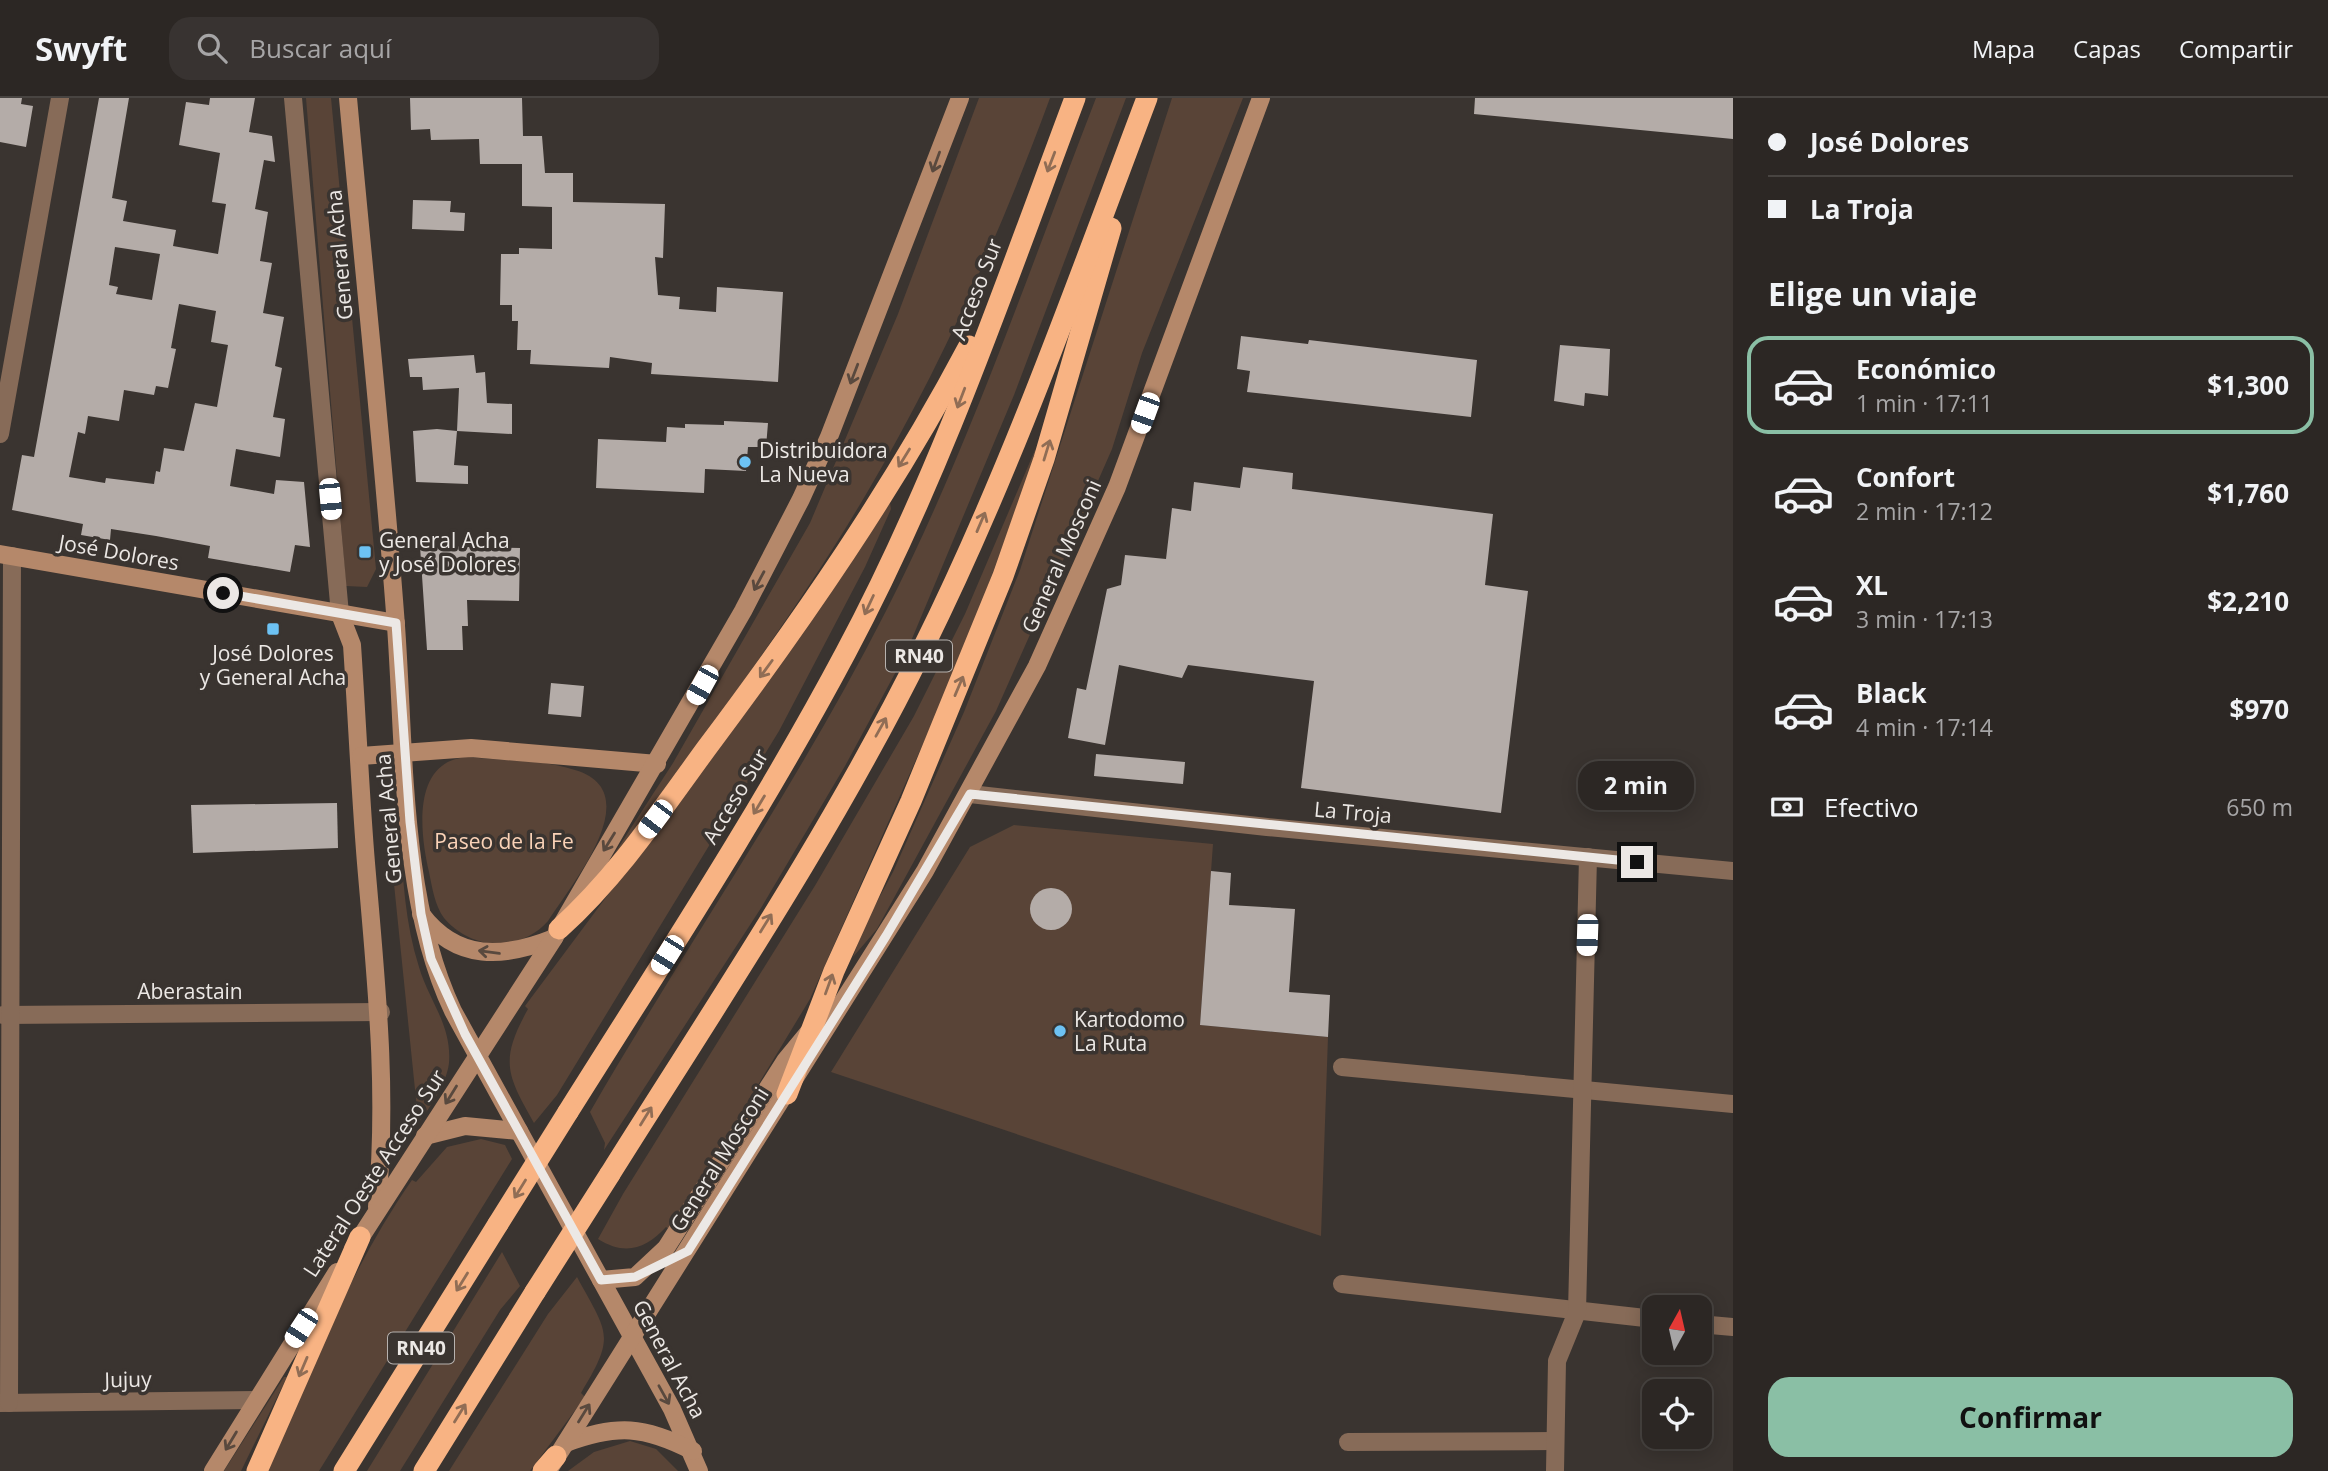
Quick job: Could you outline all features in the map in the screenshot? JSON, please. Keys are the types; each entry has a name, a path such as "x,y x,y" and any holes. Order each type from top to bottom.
{"highway":[{"name":"Acceso Sur","path":"344,1471 749,822 846,652 915,509 1010,270 1074,98"},
{"path":"787,1094 834,971 965,674 1026,514 1080,339 1146,99"},
{"name":"RN40","path":"424,1471 804,864 923,650 1019,433 1146,99"},
{"path":"557,933 586,905 622,863 792,632 911,446 1010,270"},
{"path":"257,1471 360,1237"}],"street":[{"path":"0,434 60,98"},
{"name":"General Acha","path":"293,98 340,614 352,645 366,860 381,1012 383,1126 376,1210"},
{"name":"General Acha","path":"348,98 396,623 404,752 421,914 438,979 477,1055 632,1335 693,1451 699,1471"},
{"path":"421,914 429,926 465,948 497,954 513,953 557,933 732,632 812,476 900,258 960,98"},
{"name":"General Mosconi","path":"553,1460 843,1004 970,794 1037,666 1117,487 1261,98"},
{"path":"5,1403 6,555"},
{"name":"José Dolores","path":"6,555 396,623"},
{"path":"360,756 471,748 657,764"},
{"name":"La Troja","path":"970,794 1733,871"},
{"path":"1555,1471 1556,1362 1577,1312 1588,857"},
{"name":"Lateral Oeste Acceso Sur","path":"213,1471 376,1210 557,933"},
{"name":"General Mosconi","path":"635,1277 673,1239 785,1061 812,1029 843,1004"},
{"name":"Aberastain","path":"6,1015 381,1012"},
{"path":"1342,1067 1733,1104"},
{"path":"425,1136 466,1126 519,1131"},
{"path":"601,1280 635,1277 688,1251"},
{"path":"1342,1284 1642,1318"},
{"path":"1712,1325 1733,1327"},
{"name":"Jujuy","path":"5,1403 256,1400"},
{"path":"553,1460 588,1435 629,1429 657,1434 693,1451"},
{"path":"1348,1442 1555,1441"}],"green space":[{"path":"306,98 331,98 376,569 367,587 346,586"},
{"path":"979,98 1050,98 989,251 943,351 892,448 838,541 629,842 607,865 673,763 810,523 898,314"},
{"path":"1096,98 1126,98 1014,395 906,653 845,766 761,908 604,1150 605,1143 590,1112 816,739 886,611 972,422"},
{"path":"1172,98 1243,98 1142,353 1112,449 996,711 877,929 853,957 864,926 893,872 964,712 1020,570"},
{"path":"1035,450 1037,452 978,613 810,999 670,1230 666,1227 651,1241 635,1248 617,1247 598,1239 623,1194 816,884 914,716 965,614"},
{"path":"890,503 891,509 865,567 779,731 557,1095 534,1123 518,1092 510,1068 513,1042 528,1009 525,1006 639,853"},
{"name":"Paseo de la Fe","path":"468,757 562,766 596,781 606,798 605,818 598,841 572,886 543,926 533,934 514,942 485,943 462,934 444,918 433,890 422,820 428,785 437,771 450,761"},
{"name":"Kartodomo La Ruta","path":"1014,825 1213,844 1200,1025 1328,1037 1321,1236 831,1072 970,847"},
{"path":"400,834 405,901 414,950 443,1025 449,1049 444,1082 411,1134 417,1109 389,835"},
{"path":"481,1139 505,1145 512,1159 319,1471 265,1471 350,1285 412,1180 416,1182 447,1147"},
{"path":"502,1252 520,1286 500,1310 400,1471 367,1471"},
{"path":"577,1277 596,1311 604,1335 600,1358 581,1393 585,1397 530,1471 449,1471 548,1314"},
{"path":"284,1377 287,1377 241,1471 224,1471"},
{"path":"630,1441 656,1449 678,1471 568,1471 594,1452"}],"building":[{"path":"0,98 22,98 21,104 33,106 26,147 0,142"},
{"path":"99,98 129,98 112,198 127,201 123,221 176,230 173,246 218,254 226,204 212,202 220,153 179,145 186,102 209,105 210,98 255,98 249,132 272,136 275,162 264,160 255,209 268,212 260,261 272,263 263,313 284,317 275,366 282,368 273,417 285,419 280,457 236,449 230,486 274,494 276,480 304,482 310,547 295,545 290,572 208,558 210,546 156,536 111,529 110,540 81,535 83,524 12,510 22,455 34,457","holes":["115,247 160,254 152,300 116,294 118,287 109,285","179,304 216,311 211,342 228,345 217,407 195,403 184,451 164,448 160,472 156,471 154,484 106,478 105,483 69,477 78,432 85,434 88,416 119,421 124,390 154,395 156,386 168,388 176,349 171,348"]},
{"path":"410,98 522,98 523,136 542,136 545,173 573,173 573,202 665,204 663,258 655,257 658,295 680,297 679,309 716,312 717,287 783,292 778,382 651,374 652,363 610,357 609,368 530,364 531,350 517,350 518,321 512,321 512,305 500,305 501,254 519,254 519,248 552,249 552,207 522,206 522,164 480,164 479,139 431,140 430,129 411,130"},
{"path":"1475,98 1733,98 1733,139 1474,114"},
{"path":"413,200 451,201 450,212 465,213 464,231 412,229"},
{"path":"1241,336 1308,344 1309,340 1477,360 1471,417 1247,392 1250,371 1237,369"},
{"path":"1560,345 1610,349 1608,396 1585,393 1584,406 1554,401"},
{"path":"474,355 476,373 485,372 487,403 512,404 512,434 457,431 459,388 423,390 422,377 410,377 408,359"},
{"path":"724,421 768,423 766,447 748,447 746,471 705,469 704,493 596,488 598,439 666,442 667,427 685,428 685,424 724,425"},
{"path":"413,431 457,431 454,465 468,466 468,484 416,482"},
{"path":"1243,467 1293,473 1292,489 1493,514 1485,585 1528,591 1501,813 1301,788 1314,681 1188,665 1182,678 1119,665 1105,745 1068,738 1077,688 1086,690 1107,589 1121,585 1125,555 1166,559 1172,508 1191,511 1194,482 1240,488"},
{"path":"420,546 520,548 519,601 467,600 468,626 462,626 463,650 427,650"},
{"path":"551,683 584,686 581,717 548,714"},
{"path":"1096,754 1185,762 1183,784 1094,776"},
{"path":"337,803 338,848 193,853 191,805"},
{"path":"1211,871 1231,873 1229,905 1295,909 1289,992 1330,995 1328,1037 1200,1025"},
{"path":"1051,888 1066,894 1072,909 1066,924 1051,930 1036,924 1030,909 1036,894"}],"place":[{"name":"Distribuidora La Nueva","path":"745,462"},
{"name":"General Acha y José Dolores","path":"365,552"},
{"name":"José Dolores y General Acha","path":"273,629"},
{"name":"Kartodomo La Ruta","path":"1060,1031"}],"route":[{"path":"223,593 396,623 410,822 421,914 431,959 465,1034 601,1280 635,1277 688,1251 886,936 970,794 1267,827 1637,862"}]}
